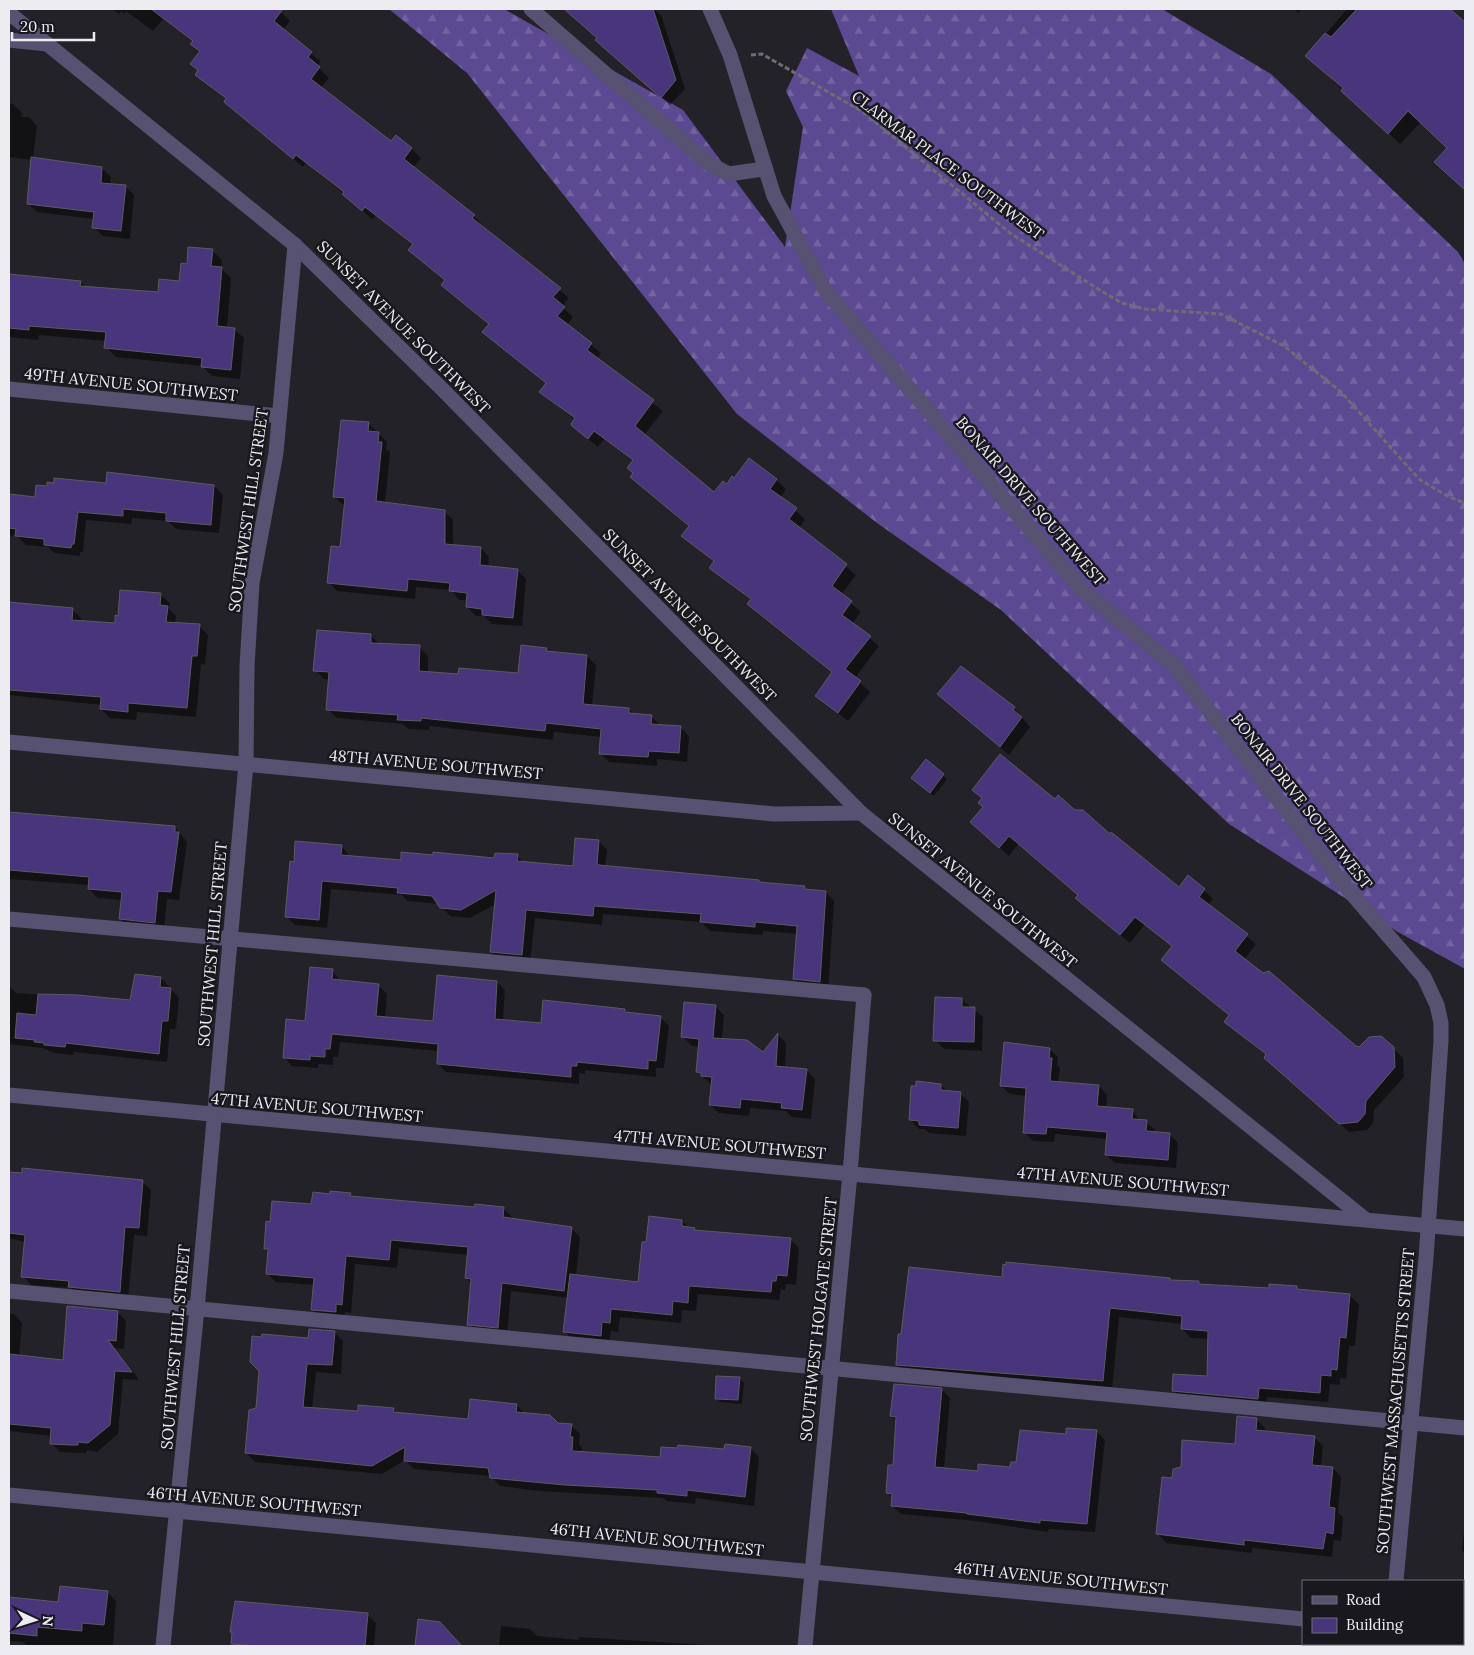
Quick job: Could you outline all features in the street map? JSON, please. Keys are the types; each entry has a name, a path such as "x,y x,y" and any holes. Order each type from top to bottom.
{"street":[{"path":"531,9 709,164 729,174 764,169"},
{"name":"BONAIR DRIVE SOUTHWEST","path":"710,9 730,55 764,169 774,196 825,290 1082,590 1174,665 1340,880 1424,977 1438,1005 1441,1023 1428,1225"},
{"name":"SUNSET AVENUE SOUTHWEST","path":"9,13 295,245 441,388 861,813 1365,1219"},
{"path":"9,40 48,44"},
{"name":"SOUTHWEST HILL STREET","path":"164,1646 197,1309 246,764 247,666 252,583 276,453 295,245"},
{"name":"49TH AVENUE SOUTHWEST","path":"9,389 279,416"},
{"name":"48TH AVENUE SOUTHWEST","path":"9,742 774,814 861,813"},
{"path":"9,919 230,940"},
{"name":"SOUTHWEST HOLGATE STREET","path":"230,940 864,996 850,1174 805,1646"},
{"name":"47TH AVENUE SOUTHWEST","path":"9,1095 850,1174 1428,1225"},
{"path":"1428,1225 1465,1229"},
{"name":"SOUTHWEST MASSACHUSETTS STREET","path":"1396,1580 1428,1225"},
{"path":"9,1291 1465,1428"},
{"name":"46TH AVENUE SOUTHWEST","path":"9,1496 1302,1619"}],"path":[{"name":"CLARMAR PLACE SOUTHWEST","path":"762,54 863,112 1010,232 1106,294 1122,302 1145,309 1221,314 1284,346 1341,392 1419,479 1449,497 1465,503"}],"green space":[{"path":"389,9 504,9 683,110 785,247 803,127 786,91 807,48 859,76 831,9 1162,9 1271,74 1458,252 1465,264 1465,969 1398,932 1229,824 1001,610 877,523 737,414 467,73"}],"building":[{"path":"151,9 283,9 274,21 312,52 308,57 320,67 311,79 391,141 396,135 412,148 404,159 475,215 472,218 561,288 553,297 565,307 557,316 592,343 587,350 654,400 635,426 714,492 723,481 727,484 732,476 734,478 749,458 777,479 770,489 797,508 789,519 847,564 832,586 852,601 842,615 871,636 845,669 861,681 838,713 815,696 832,672 747,604 751,599 709,568 714,561 681,536 689,526 630,477 633,473 627,468 633,460 594,431 588,439 572,426 571,424 575,418 539,392 546,383 482,332 489,324 441,285 445,280 408,250 413,244 365,207 362,211 342,194 344,192 296,155 293,159 224,102 226,98 195,75 198,70 190,64 200,51 190,44 193,41"},
{"path":"564,9 653,9 676,80 661,98 595,40 597,38"},
{"path":"1357,9 1450,9 1465,22 1465,190 1434,162 1447,148 1408,111 1388,134 1341,91 1343,88 1305,56 1325,33 1331,37"},
{"path":"31,157 102,167 101,183 126,185 121,231 92,228 94,212 27,204"},
{"path":"188,247 213,249 211,266 222,267 217,326 235,328 231,370 201,367 202,358 104,348 106,332 29,326 29,330 9,328 9,274 81,281 80,286 158,292 159,279 179,281 181,263 187,264"},
{"path":"341,420 369,422 368,431 379,432 378,442 382,442 376,501 445,510 445,544 481,547 480,565 518,569 513,618 482,615 482,609 466,607 467,593 449,591 450,583 408,579 407,591 327,583 331,546 340,547 345,498 333,497"},
{"path":"107,472 214,485 211,525 166,521 166,513 123,509 123,516 78,512 74,544 72,544 71,548 44,545 44,539 15,536 16,529 9,528 9,494 35,497 36,485 47,486 47,482 54,483 54,478 106,483"},
{"path":"120,590 161,593 160,605 168,606 166,622 200,624 197,656 192,656 187,708 128,703 128,712 100,709 101,697 9,690 9,602 73,608 72,620 115,623 115,615 118,616"},
{"path":"317,630 371,634 371,643 420,645 419,671 458,674 459,668 518,673 521,645 547,648 546,651 587,655 583,704 629,708 629,713 652,715 651,724 681,726 679,753 649,751 648,757 599,754 601,729 546,723 545,731 421,718 421,721 397,720 398,715 326,710 329,672 313,671"},
{"path":"961,666 1015,707 1013,710 1022,717 1000,747 937,694"},
{"path":"1000,754 1055,799 1058,795 1075,810 1083,810 1110,834 1111,832 1179,887 1188,875 1205,889 1199,897 1248,934 1235,951 1263,973 1269,971 1356,1046 1359,1047 1369,1037 1381,1036 1394,1047 1395,1067 1366,1101 1365,1114 1358,1122 1339,1124 1264,1058 1266,1054 1224,1022 1229,1015 1161,960 1172,946 1135,917 1120,935 1075,898 1078,895 1009,836 999,848 970,822 983,807 978,803 982,798 972,790"},
{"path":"926,759 944,774 930,793 911,778"},
{"path":"9,812 175,826 175,832 179,832 171,892 158,891 155,923 119,919 122,892 88,889 89,877 9,870"},
{"path":"575,838 599,840 597,864 599,865 759,880 759,882 805,886 804,889 826,891 820,982 793,979 797,926 755,922 755,927 700,922 701,914 594,906 593,916 526,910 522,955 490,952 496,890 461,910 440,908 432,896 397,893 398,888 322,881 319,920 285,917 290,861 294,862 295,841 342,845 341,855 401,860 401,852 433,855 433,852 494,858 495,853 518,854 517,861 573,866"},
{"path":"310,967 333,969 332,979 379,984 376,1016 433,1021 437,975 497,981 495,1019 541,1023 543,1000 625,1009 625,1012 661,1016 656,1061 648,1060 648,1069 577,1062 577,1066 571,1066 571,1077 437,1064 438,1044 332,1034 330,1049 325,1049 325,1057 310,1056 310,1060 283,1058 286,1019 305,1021"},
{"path":"135,974 161,977 160,987 171,988 168,1021 162,1021 159,1054 66,1043 65,1047 44,1045 44,1043 34,1042 35,1040 15,1038 17,1013 36,1015 38,994 78,995 130,1000"},
{"path":"935,997 962,998 962,1007 975,1007 974,1042 933,1041"},
{"path":"684,1002 716,1005 713,1038 747,1040 763,1052 778,1033 776,1066 807,1069 802,1110 781,1108 782,1103 741,1099 740,1108 709,1105 712,1077 701,1076 701,1073 696,1072 699,1039 681,1037"},
{"path":"1004,1042 1050,1048 1049,1058 1052,1058 1050,1081 1099,1085 1097,1106 1133,1109 1132,1119 1147,1120 1146,1131 1170,1133 1168,1160 1105,1155 1107,1132 1047,1127 1046,1134 1023,1133 1026,1088 1000,1086"},
{"path":"916,1081 941,1084 941,1090 961,1092 958,1128 919,1125 919,1121 909,1120 911,1086 916,1086"},
{"path":"22,1168 143,1180 139,1228 125,1227 120,1292 68,1287 69,1281 21,1277 25,1235 9,1233 9,1172 22,1173"},
{"path":"330,1191 351,1193 350,1196 474,1207 475,1204 504,1207 503,1217 572,1227 564,1291 502,1283 498,1328 467,1325 471,1279 465,1278 468,1247 391,1240 389,1260 346,1256 342,1305 336,1304 336,1312 311,1310 314,1278 266,1274 268,1249 264,1249 266,1221 270,1222 272,1201 311,1204 313,1192 330,1194"},
{"path":"649,1216 682,1220 682,1226 695,1228 694,1230 791,1238 787,1276 777,1275 776,1281 772,1281 771,1292 689,1286 688,1303 673,1301 672,1315 611,1309 610,1323 602,1322 601,1336 563,1332 570,1274 638,1282 642,1242 646,1242"},
{"path":"1006,1262 1170,1278 1170,1280 1199,1281 1199,1284 1269,1288 1269,1284 1297,1286 1297,1289 1350,1294 1346,1338 1340,1337 1337,1370 1331,1369 1331,1376 1321,1375 1320,1393 1259,1388 1258,1399 1172,1391 1173,1374 1207,1376 1208,1331 1181,1329 1182,1316 1110,1308 1103,1381 896,1365 898,1334 901,1334 909,1267 1002,1277 1003,1264 1006,1265"},
{"path":"67,1306 118,1311 116,1341 108,1340 132,1372 115,1371 110,1425 88,1443 78,1442 78,1445 50,1444 51,1428 9,1424 9,1354 63,1360"},
{"path":"309,1329 335,1331 332,1365 307,1364 303,1407 358,1411 358,1405 394,1408 393,1412 468,1419 470,1399 517,1404 516,1412 550,1415 558,1423 572,1424 570,1437 573,1437 572,1451 660,1457 661,1447 677,1448 678,1445 724,1449 725,1444 751,1447 745,1497 687,1490 687,1496 657,1493 657,1490 565,1485 490,1478 488,1468 404,1461 405,1447 372,1466 245,1453 249,1410 256,1408 259,1371 250,1362 252,1336 261,1337 262,1334 308,1338"},
{"path":"716,1376 740,1377 738,1400 715,1399"},
{"path":"894,1384 942,1388 935,1467 978,1471 978,1464 1010,1467 1011,1462 1016,1462 1020,1430 1066,1434 1066,1428 1097,1430 1087,1524 1040,1520 1040,1523 967,1513 891,1506 892,1494 886,1493 888,1465 893,1465 896,1417 890,1416"},
{"path":"1237,1416 1257,1418 1256,1430 1315,1436 1312,1465 1333,1467 1329,1507 1335,1508 1333,1534 1326,1532 1323,1549 1244,1540 1244,1545 1156,1534 1162,1477 1172,1478 1173,1469 1181,1467 1182,1440 1235,1444"},
{"path":"60,1586 108,1591 104,1625 82,1623 82,1631 37,1627 37,1636 9,1633 9,1597 58,1602"},
{"path":"235,1601 368,1613 365,1646 258,1646 231,1644 232,1632 230,1632"},
{"path":"418,1619 440,1622 462,1646 415,1646"}]}
